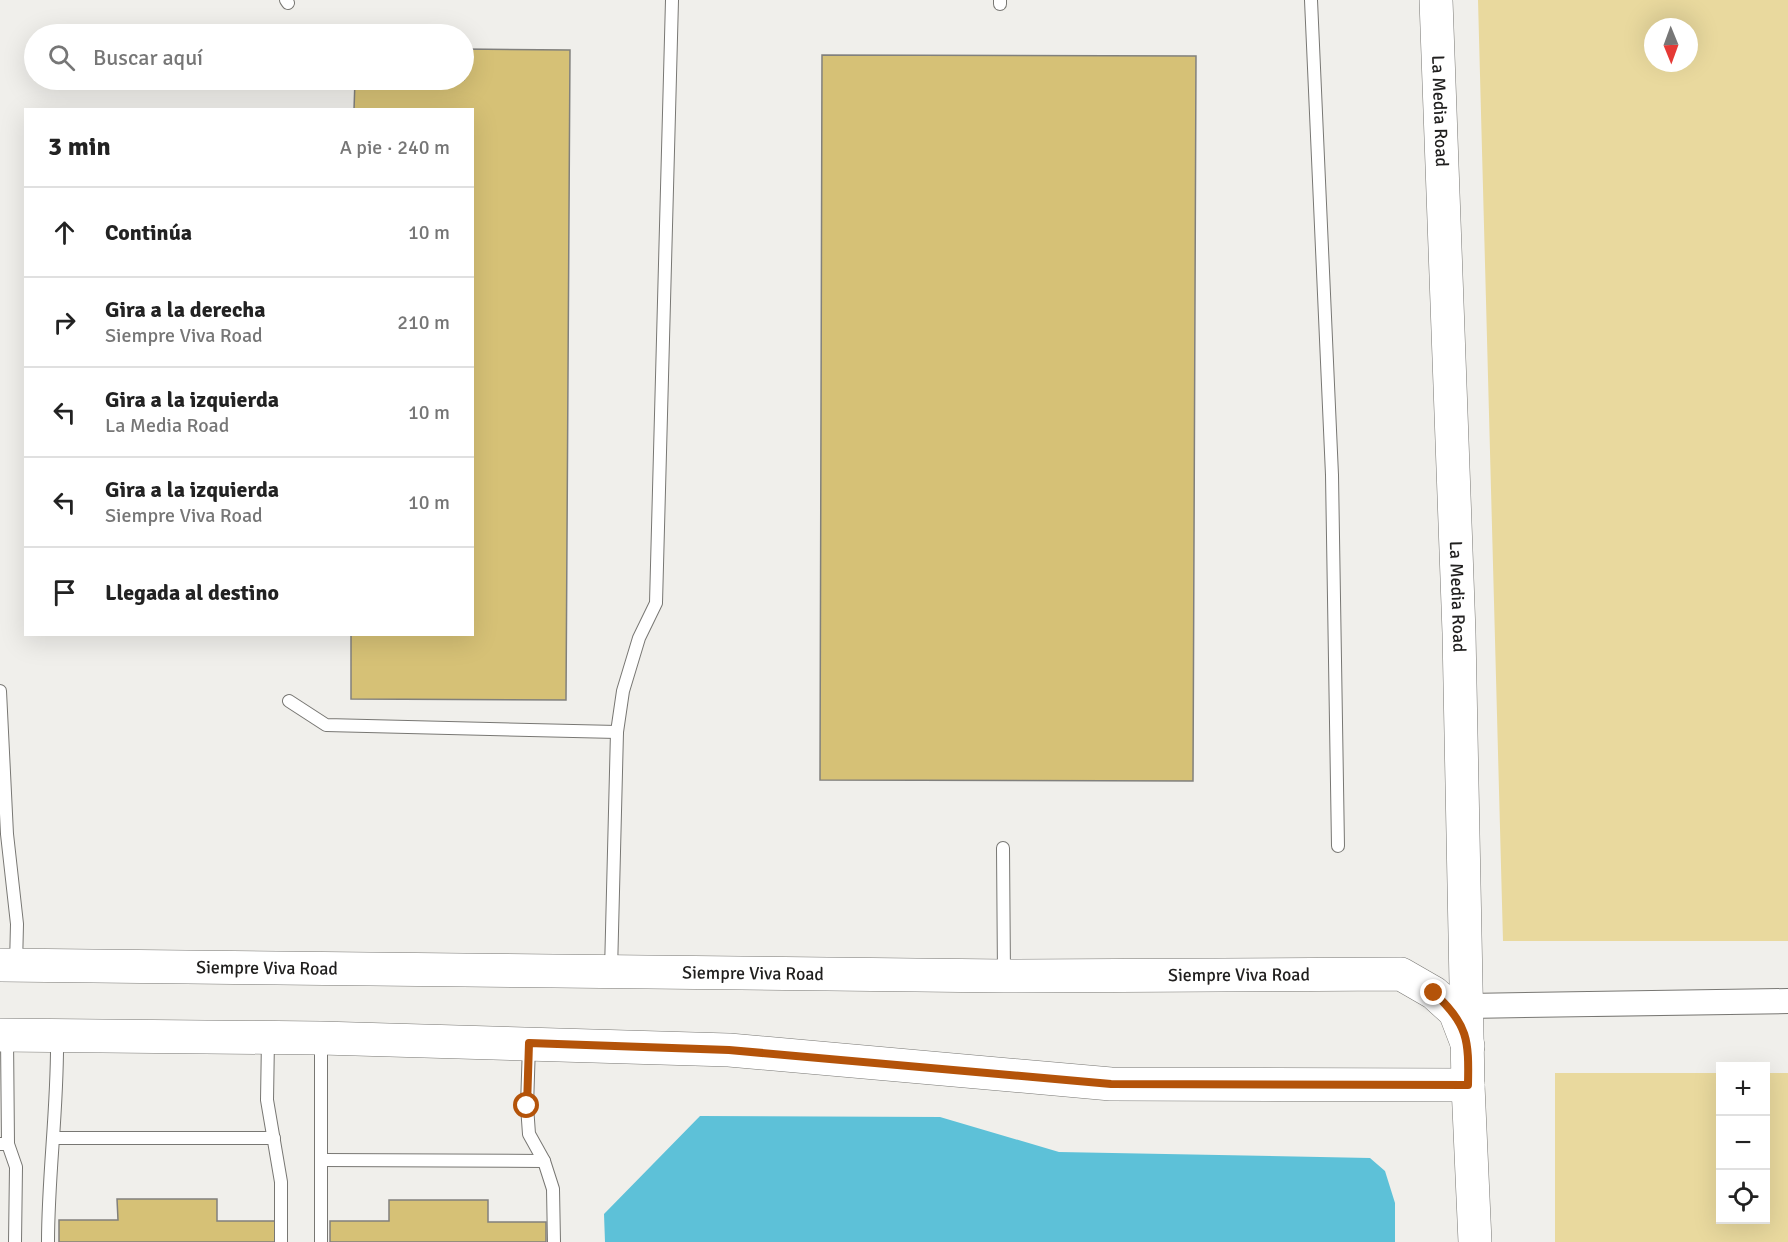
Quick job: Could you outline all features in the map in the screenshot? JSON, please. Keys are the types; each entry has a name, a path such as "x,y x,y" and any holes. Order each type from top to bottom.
{"main road":[{"name":"La Media Road","path":"1436,0 1459,633 1468,1085 1475,1242"},
{"name":"Siempre Viva Road","path":"8,965 1004,976 1401,974 1434,993 1455,1012 1468,1047"},
{"path":"4,1035 321,1038 729,1050 1111,1084 1468,1085"},
{"name":"La Media Road","path":"1468,1242 1472,1192"}],"street":[{"path":"1467,1006 1788,1001"}],"lane":[{"path":"611,972 617,732 626,681 639,638 656,603 672,0"},
{"path":"1311,0 1332,475 1338,846"},
{"path":"0,691 7,834 17,924 8,965"},
{"path":"289,701 326,725 617,732"},
{"path":"1003,848 1004,976"},
{"path":"4,1035 4,1144 16,1167 15,1242"},
{"path":"48,1242 57,1036"},
{"path":"321,1038 321,1242"},
{"path":"268,1039 267,1100 280,1182 281,1242"},
{"path":"529,1043 527,1106 529,1134 544,1161 553,1189 554,1242"},
{"path":"54,1138 274,1138"},
{"path":"321,1160 544,1161"}],"shaded area":[{"path":"1478,0 1788,0 1788,941 1503,941"},
{"path":"1555,1073 1716,1073 1716,1224 1770,1224 1770,1073 1788,1073 1788,1242 1555,1242"}],"water":[{"path":"700,1116 940,1117 1059,1152 1370,1158 1385,1171 1395,1203 1395,1242 605,1242 604,1214"}],"building":[{"path":"474,49 570,50 566,700 351,699 351,636 474,636 474,108 354,108 355,90 474,90"},
{"path":"822,55 1196,56 1193,781 820,780"},
{"path":"117,1199 217,1199 217,1221 275,1221 275,1242 59,1242 59,1220 118,1220"},
{"path":"389,1200 488,1200 488,1222 546,1222 546,1242 330,1242 330,1221 389,1221"}],"route":[{"path":"527,1106 529,1043 729,1050 1111,1084 1402,1087 1468,1085 1468,1047 1455,1012 1434,993"}]}
